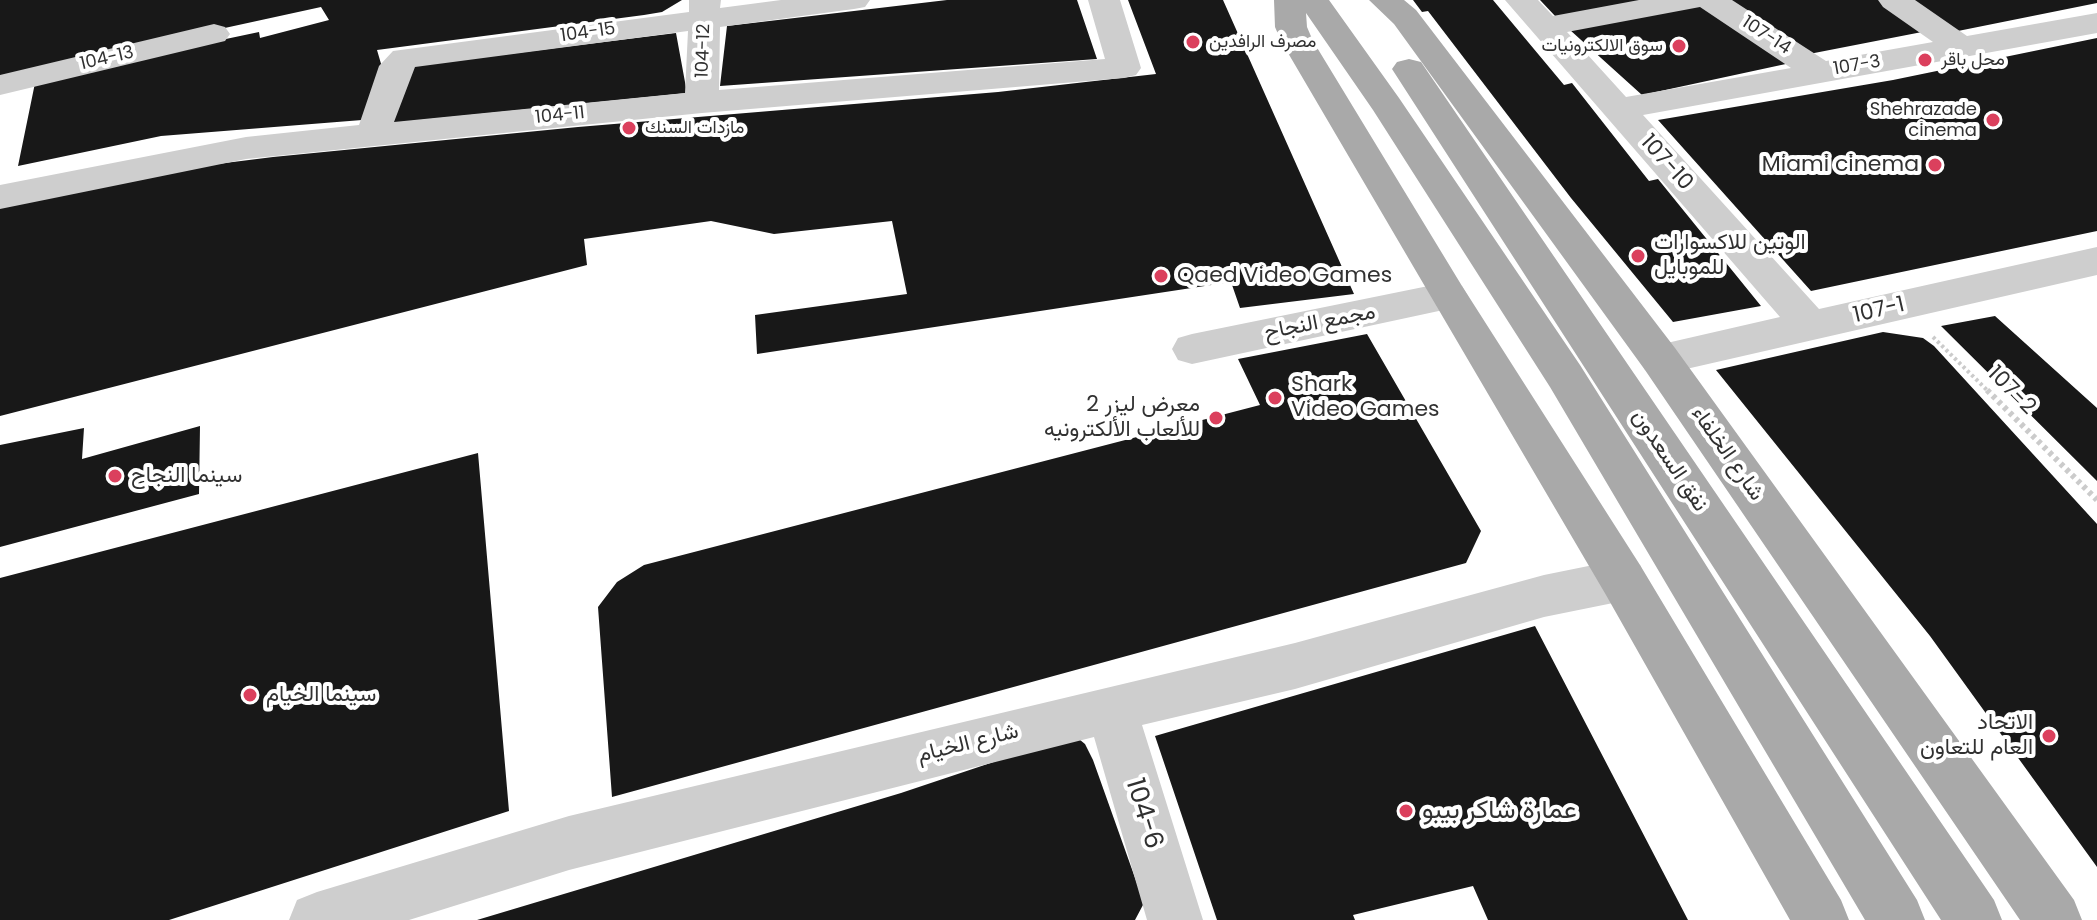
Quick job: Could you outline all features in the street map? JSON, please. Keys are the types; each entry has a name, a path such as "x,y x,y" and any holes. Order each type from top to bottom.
{"main road":[{"path":"1290,0 1291,27 1297,41 1448,296 1623,580 1821,920"},
{"name":"نفق السعدون","path":"1313,0 1387,106 1565,376 1897,920"},
{"name":"نفق السعدون","path":"1366,0 1395,49 1974,920"},
{"name":"شارع الخلفاء","path":"1385,0 1405,17 1660,359 2054,920"}],"street":[{"name":"104-15","path":"373,134 396,66 405,58 705,9 854,0"},
{"name":"104-11","path":"0,197 246,148 702,102 1124,68 1104,0"},
{"name":"107-10","path":"1521,0 1811,326"},
{"path":"1545,27 1689,0"},
{"name":"107-14","path":"1711,0 1821,73"},
{"path":"1894,0 1962,48"},
{"name":"104-12","path":"702,102 705,9"},
{"name":"107-3","path":"1618,109 2097,23"},
{"name":"104-13","path":"0,85 214,34"},
{"name":"107-1","path":"1660,359 2097,261"},
{"name":"مجمع النجاح","path":"1192,349 1448,296"},
{"name":"شارع الخيام","path":"317,920 569,843 1295,666 1544,596 1623,580"},
{"name":"104-6","path":"1111,709 1175,920"}],"path":[{"name":"107-2","path":"1902,306 2097,500"}],"building":[{"path":"0,0 682,0 662,12 644,15 377,50 384,74 362,120 161,136 18,166 35,83 169,51 259,32 260,38 329,20 321,7 0,77"},
{"path":"947,0 1077,0 1097,59 720,86 727,26"},
{"path":"1128,0 1223,0 1354,294 1240,308 1231,282 757,354 755,315 907,294 892,221 774,234 711,221 584,239 587,265 0,416 0,203 137,174 273,157 578,127 998,92 1156,74"},
{"path":"1413,0 1493,0 1564,85 1572,83 1649,181 1658,179 1761,306 1673,322 1571,198 1428,11 1422,12"},
{"path":"1540,0 1655,0 1556,17"},
{"name":"سوق الالكترونيات","path":"1701,0 1795,62 1642,95 1570,30"},
{"path":"1723,0 1885,0 1922,32 1804,55"},
{"path":"1904,0 2097,0 2097,3 1948,33"},
{"path":"676,33 687,93 392,123 404,67"},
{"path":"2097,38 2097,231 1811,291 1658,120 1893,80"},
{"path":"1995,316 2097,408 2097,481 1941,326"},
{"path":"1883,332 1923,338 1934,346 2097,524 2097,867 1930,636 1716,370"},
{"path":"1367,334 1481,531 1466,563 612,797 598,607 617,582 644,565 1260,405 1238,359"},
{"name":"سينما النجاح","path":"200,426 199,494 0,547 0,445 84,428 82,459"},
{"name":"سينما الخيام","path":"478,453 509,811 169,920 0,920 0,578"},
{"name":"عمارة شاكر بيبو","path":"1535,626 1688,920 1488,920 1473,886 1353,915 1355,920 1217,920 1155,736"},
{"path":"1074,735 1085,744 1093,760 1144,903 1135,920 477,920 901,793"}],"place":[{"name":"مصرف الرافدين","path":"1193,42"},
{"name":"سوق الالكترونيات","path":"1679,46"},
{"name":"محل باقر","path":"1925,60"},
{"name":"Shehrazade cinema","path":"1993,120"},
{"name":"مازدات السنك","path":"629,128"},
{"name":"Miami cinema","path":"1935,165"},
{"name":"الوتين للاكسوارات للموبايل","path":"1638,256"},
{"name":"Qaed Video Games","path":"1161,276"},
{"name":"Shark Video Games","path":"1275,398"},
{"name":"معرض ليزر 2 للألعاب الألكترونيه","path":"1216,418"},
{"name":"سينما النجاح","path":"115,476"},
{"name":"سينما الخيام","path":"250,695"},
{"name":"الاتحاد العام للتعاون","path":"2049,736"},
{"name":"عمارة شاكر بيبو","path":"1406,811"}]}
